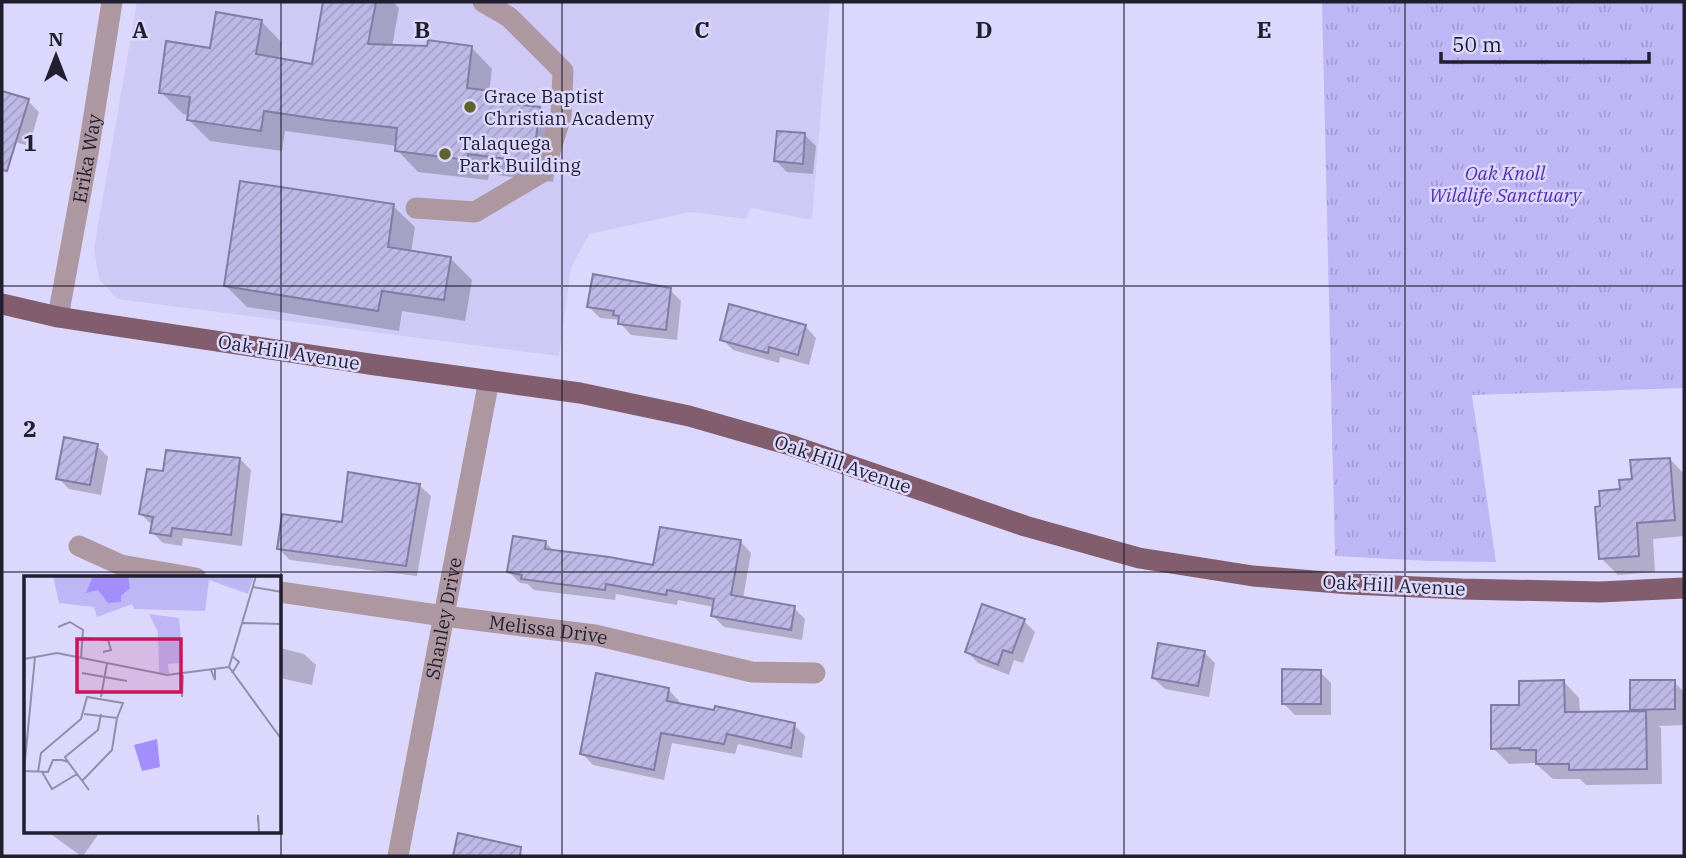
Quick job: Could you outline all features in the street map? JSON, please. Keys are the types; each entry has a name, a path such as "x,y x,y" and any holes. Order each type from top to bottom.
{"main road":[{"name":"Oak Hill Avenue","path":"2,304 58,317 580,393 689,416 790,445 1025,526 1139,558 1253,576 1350,584 1600,592 1684,588"}],"street":[{"name":"Erika Way","path":"58,317 112,2"},
{"path":"416,208 475,212 544,171 561,116 563,71 509,17 483,2"},
{"name":"Shanley Drive","path":"398,856 489,380"},
{"path":"79,546 121,565 184,576"},
{"name":"Melissa Drive","path":"282,592 595,635 752,671 815,673"}],"shaded area":[{"name":"Grace Baptist Christian Academy","path":"137,2 830,2 812,220 751,208 746,219 691,212 589,234 571,268 559,356 117,299 99,279 94,248"}],"green space":[{"name":"Oak Knoll Wildlife Sanctuary","path":"1322,2 1684,2 1684,388 1472,395 1496,562 1335,556"}],"building":[{"path":"323,2 376,2 368,44 427,46 428,40 472,46 467,88 507,93 505,103 540,107 533,162 468,154 467,160 395,151 397,128 264,111 261,131 187,120 190,97 159,93 166,41 210,48 216,12 262,20 256,54 312,64"},
{"path":"2,91 29,99 7,171 2,170"},
{"path":"777,131 805,133 803,164 774,161"},
{"path":"240,181 394,204 388,247 451,257 444,300 382,291 378,311 224,286"},
{"path":"593,274 671,288 666,330 618,324 619,316 613,315 614,311 587,307"},
{"path":"729,304 806,325 798,355 769,347 768,353 720,340"},
{"path":"64,437 98,444 90,485 56,479"},
{"path":"166,450 240,458 231,535 172,528 171,536 150,533 153,517 139,514 147,469 163,471"},
{"path":"1670,458 1675,520 1637,523 1639,556 1599,559 1595,507 1600,506 1599,491 1620,489 1619,480 1632,479 1630,460"},
{"path":"348,472 420,484 406,566 277,549 282,514 342,522"},
{"path":"660,527 741,540 731,595 795,606 791,630 711,616 714,599 667,590 666,595 606,584 605,590 521,579 522,575 507,572 513,536 546,541 545,549 653,565"},
{"path":"982,604 1025,619 1012,653 1003,650 998,665 965,652"},
{"path":"1158,643 1205,651 1198,686 1152,678"},
{"path":"1282,669 1321,670 1321,704 1282,704"},
{"path":"596,673 669,688 667,701 714,710 715,706 795,723 791,748 727,734 724,744 661,733 654,770 580,754"},
{"path":"1564,680 1565,712 1646,711 1647,769 1569,770 1569,764 1536,764 1536,750 1491,749 1491,705 1519,705 1519,681"},
{"path":"1630,680 1675,680 1675,709 1630,710"},
{"path":"458,833 521,847 520,856 453,856"}],"place":[{"name":"Grace Baptist Christian Academy","path":"470,107"},
{"name":"Talaquega Park Building","path":"445,154"}]}
